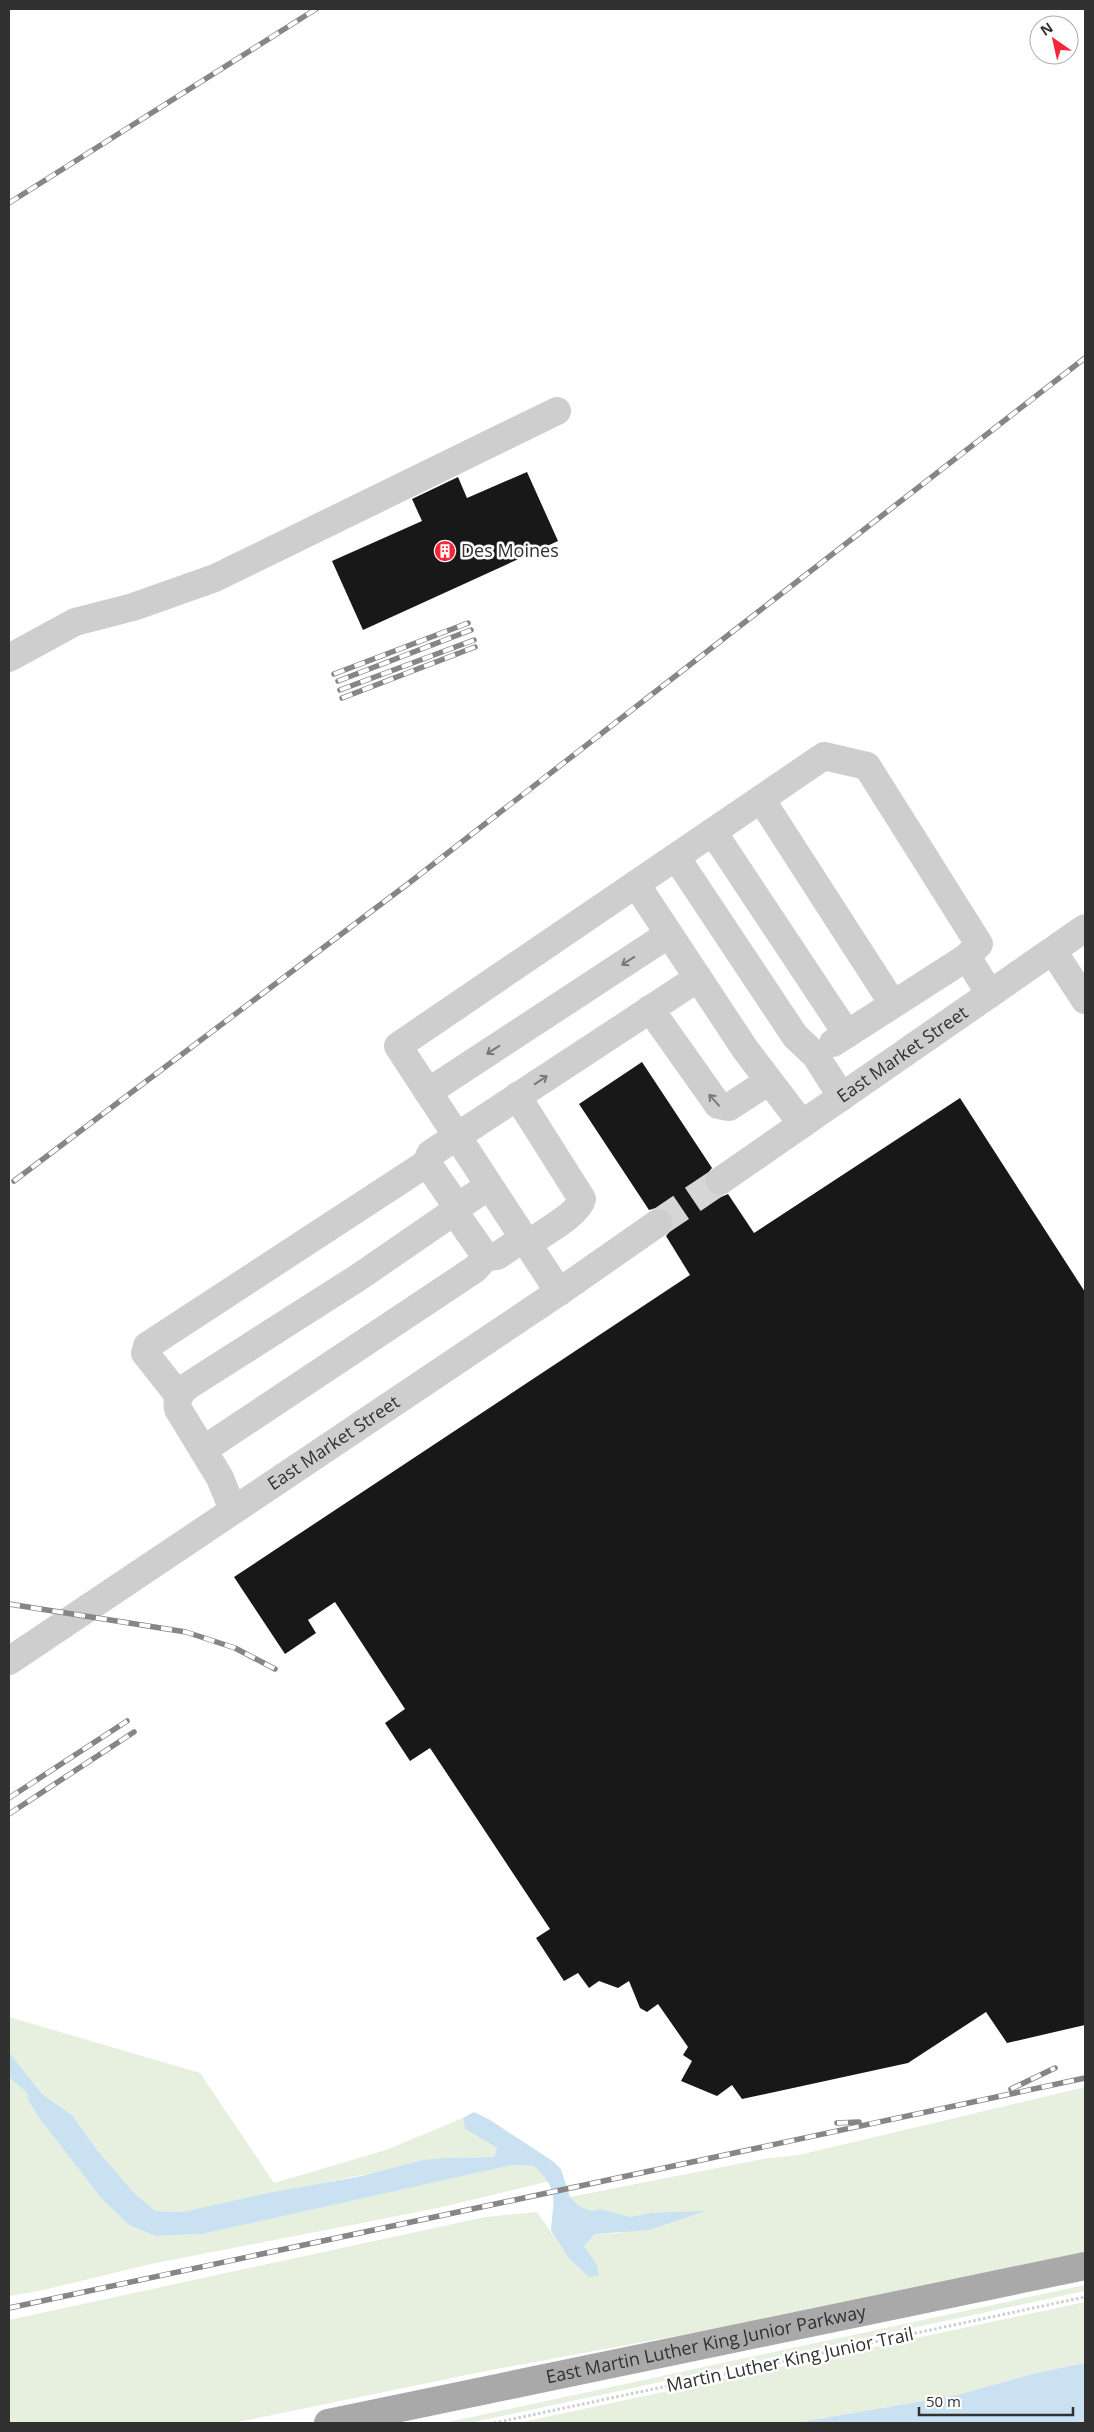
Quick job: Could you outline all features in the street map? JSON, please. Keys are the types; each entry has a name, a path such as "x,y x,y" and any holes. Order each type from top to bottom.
{"main road":[{"name":"East Martin Luther King Junior Parkway","path":"328,2423 1085,2266"}],"street":[{"path":"9,658 76,622 132,607 215,578 557,411"},
{"path":"559,1292 398,1046 824,756 867,766 979,944 967,957 815,1054"},
{"path":"761,799 893,1004"},
{"path":"713,832 847,1034"},
{"path":"676,857 795,1036 815,1054 842,1097"},
{"path":"636,884 769,1081 802,1124"},
{"name":"East Market Street","path":"720,1181 1085,928"},
{"path":"428,1092 669,934"},
{"path":"1052,951 1085,1000"},
{"path":"967,957 990,994"},
{"path":"179,1396 145,1353 147,1346 427,1163 430,1154 456,1135 698,978"},
{"path":"650,1010 718,1105 729,1108 769,1081"},
{"path":"203,1450 475,1269 486,1257 497,1256 526,1241 570,1215 581,1205 582,1199 517,1096"},
{"path":"427,1163 451,1195 454,1202 454,1210 486,1257"},
{"path":"233,1510 220,1478 178,1409 179,1396 188,1386 359,1277 490,1186"},
{"name":"East Market Street","path":"9,1661 559,1292 658,1223"}],"path":[{"name":"Martin Luther King Junior Trail","path":"494,2423 1085,2297"}],"green space":[{"path":"9,2017 200,2073 274,2183 386,2150 463,2118 465,2129 497,2148 494,2157 444,2158 183,2212 156,2211 136,2195 97,2150 72,2115 42,2094 9,2052"},
{"path":"9,2077 27,2093 40,2119 101,2198 129,2225 155,2236 202,2234 512,2165 534,2166 550,2181 438,2208 151,2264 39,2291 9,2296"},
{"path":"1085,2087 1085,2253 842,2305 481,2372 233,2423 9,2423 9,2320 485,2217 537,2212 568,2257 597,2265 584,2246 595,2234 621,2233 651,2213 630,2217 600,2209 592,2211 579,2206 570,2197 763,2159 799,2155"},
{"path":"1085,2285 1085,2291 469,2423 444,2423"},
{"path":"1085,2302 1085,2363 1036,2373 957,2395 795,2423 518,2423"}],"water":[{"path":"9,2052 42,2094 72,2115 97,2150 136,2195 156,2211 183,2212 268,2193 357,2177 424,2160 494,2157 497,2148 465,2129 463,2118 474,2112 490,2120 554,2162 561,2169 570,2197 579,2206 592,2211 600,2209 630,2217 651,2213 705,2211 649,2230 595,2234 584,2246 597,2265 599,2275 589,2277 568,2257 551,2231 553,2196 548,2182 534,2166 512,2165 202,2234 155,2236 129,2225 101,2198 40,2119 28,2100 27,2093 9,2077"},
{"path":"1085,2363 1085,2423 795,2423 957,2395 1036,2373"}],"building":[{"name":"Des Moines","path":"527,472 558,541 363,630 332,561 422,521 412,499 458,477 467,498"},
{"path":"642,1062 712,1168 706,1175 704,1182 707,1189 714,1195 721,1197 728,1194 754,1233 960,1098 1085,1292 1085,2025 1007,2043 986,2012 908,2063 742,2099 732,2085 717,2096 681,2081 692,2061 683,2055 688,2047 658,2004 647,2012 640,2008 629,1981 618,1988 599,1981 589,1988 578,1973 564,1981 536,1938 550,1929 430,1748 410,1761 385,1723 405,1709 335,1602 308,1620 316,1633 285,1654 234,1577 690,1275 666,1236 672,1229 674,1222 671,1214 664,1209 656,1208 649,1210 579,1104"}],"tunnel":[{"path":"658,1223 720,1181"}],"railway":[{"path":"9,203 316,9"},
{"path":"14,1181 409,883 1085,358"},
{"path":"334,674 468,623"},
{"path":"338,681 471,630"},
{"path":"340,690 474,640"},
{"path":"342,698 475,647"},
{"path":"9,1604 186,1632 235,1648 275,1669"},
{"path":"9,1798 127,1721"},
{"path":"9,1814 134,1732"},
{"path":"1011,2089 1055,2068"},
{"path":"9,2308 1085,2078"},
{"path":"837,2123 859,2122"}],"place":[{"name":"Des Moines","path":"445,551"}]}
